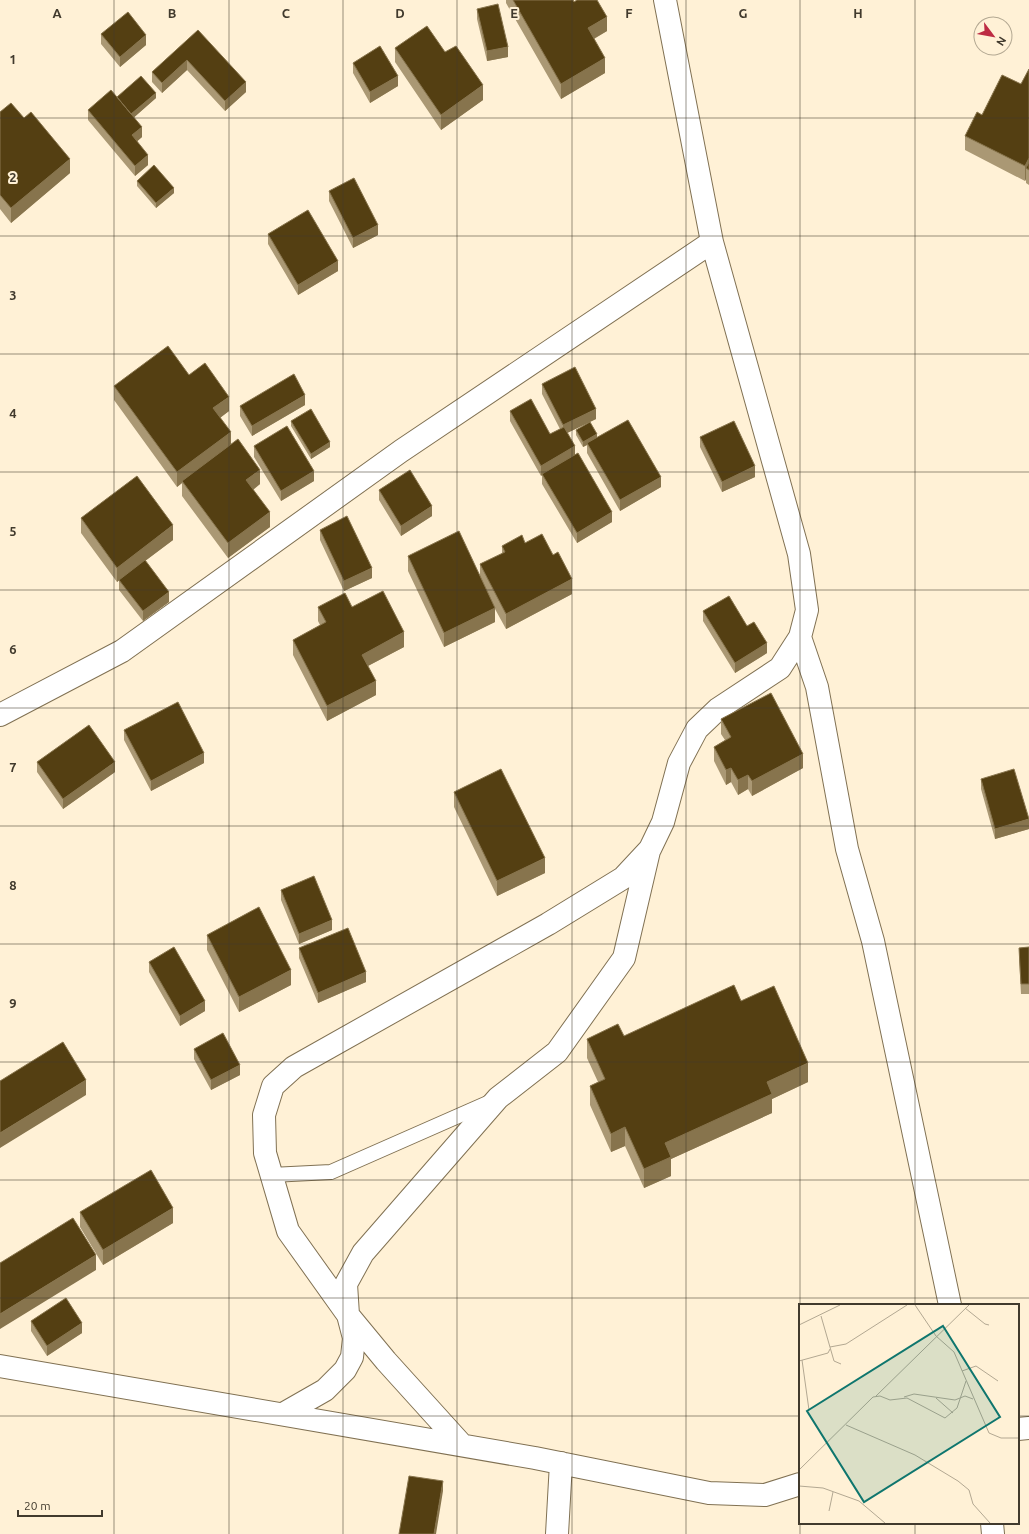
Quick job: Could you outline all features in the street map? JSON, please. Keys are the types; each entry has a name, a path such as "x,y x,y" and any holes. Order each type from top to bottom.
{"street":[{"path":"283,1414 325,1390 345,1370 352,1357 354,1338 348,1315 346,1284 363,1253 498,1098 558,1052 624,958 650,849 663,822 679,763 697,729 718,709 780,668 800,637 807,610 799,554 712,242 665,0"},
{"path":"0,715 122,651 401,451 712,242"},
{"path":"800,637 817,687 847,849 875,948 950,1304"},
{"path":"462,1445 386,1361 348,1315 288,1231 265,1153 264,1115 273,1086 294,1067 554,920 623,878 650,849"},
{"path":"0,1366 462,1445 709,1492 765,1495 799,1484"},
{"path":"1019,1429 1029,1428"},
{"path":"557,1534 561,1463"},
{"path":"992,1524 993,1534"}],"lane":[{"path":"271,1175 331,1172 498,1098"}],"building":[{"path":"513,0 573,0 574,2 577,0 597,0 607,17 588,28 605,58 561,84"},
{"path":"498,4 508,47 487,51 477,9"},
{"path":"128,12 146,35 120,57 101,34"},
{"path":"427,26 445,52 456,46 483,85 441,115 395,48"},
{"path":"198,30 246,82 225,101 187,60 162,83 152,72"},
{"path":"380,46 398,76 370,92 353,63"},
{"path":"1029,69 1029,158 1025,166 965,136 977,112 982,115 1002,75 1021,84"},
{"path":"141,76 156,93 131,114 117,97"},
{"path":"111,90 142,127 132,135 148,155 135,166 88,110"},
{"path":"11,103 24,118 31,112 70,159 11,208 0,195 0,112"},
{"path":"1029,162 1029,170 1026,168"},
{"path":"154,165 174,188 156,203 137,181"},
{"path":"354,178 378,225 353,238 329,191"},
{"path":"308,210 338,261 298,285 268,234"},
{"path":"168,346 189,375 205,363 229,397 213,408 231,432 177,472 114,386"},
{"path":"575,367 596,409 563,425 542,384"},
{"path":"294,374 305,395 252,426 240,406"},
{"path":"531,399 550,434 564,427 575,446 541,466 510,411"},
{"path":"311,409 330,442 311,454 291,421"},
{"path":"628,420 661,477 620,500 587,443"},
{"path":"734,421 755,466 722,482 700,437"},
{"path":"590,422 597,434 583,442 576,430"},
{"path":"287,426 314,471 281,491 254,446"},
{"path":"238,439 260,470 246,480 270,512 228,543 182,481"},
{"path":"578,453 612,512 577,533 542,474"},
{"path":"410,470 432,506 401,526 379,490"},
{"path":"137,476 173,525 117,568 81,518"},
{"path":"347,516 372,568 344,581 320,530"},
{"path":"459,531 495,608 444,633 408,556"},
{"path":"542,534 553,555 558,552 572,579 506,614 480,564 505,552 502,546 522,535 525,543"},
{"path":"145,560 169,592 143,611 119,580"},
{"path":"383,591 404,632 362,655 376,681 327,706 293,640 326,622 318,607 345,593 352,607"},
{"path":"729,596 747,626 754,622 767,643 735,663 703,611"},
{"path":"771,693 803,754 752,781 748,775 738,780 731,768 726,770 714,747 731,737 721,719"},
{"path":"178,702 204,753 151,781 124,730"},
{"path":"89,725 115,762 63,799 37,762"},
{"path":"501,769 545,858 497,881 454,792"},
{"path":"1014,769 1029,819 995,829 981,779"},
{"path":"314,876 332,920 299,934 281,890"},
{"path":"259,907 291,970 239,997 207,935"},
{"path":"348,928 366,972 318,993 299,948"},
{"path":"174,947 205,1001 180,1016 149,962"},
{"path":"1029,947 1029,984 1021,984 1019,948"},
{"path":"734,985 741,1001 774,986 808,1063 767,1082 772,1094 665,1143 671,1157 644,1169 625,1127 611,1134 590,1086 605,1079 587,1039 618,1024 624,1036"},
{"path":"223,1033 240,1065 211,1080 194,1049"},
{"path":"63,1042 86,1080 0,1133 0,1081"},
{"path":"151,1170 173,1208 103,1250 80,1212"},
{"path":"73,1218 96,1255 0,1314 0,1263"},
{"path":"66,1298 82,1323 47,1346 31,1321"},
{"path":"409,1476 443,1481 434,1534 399,1534"}]}
